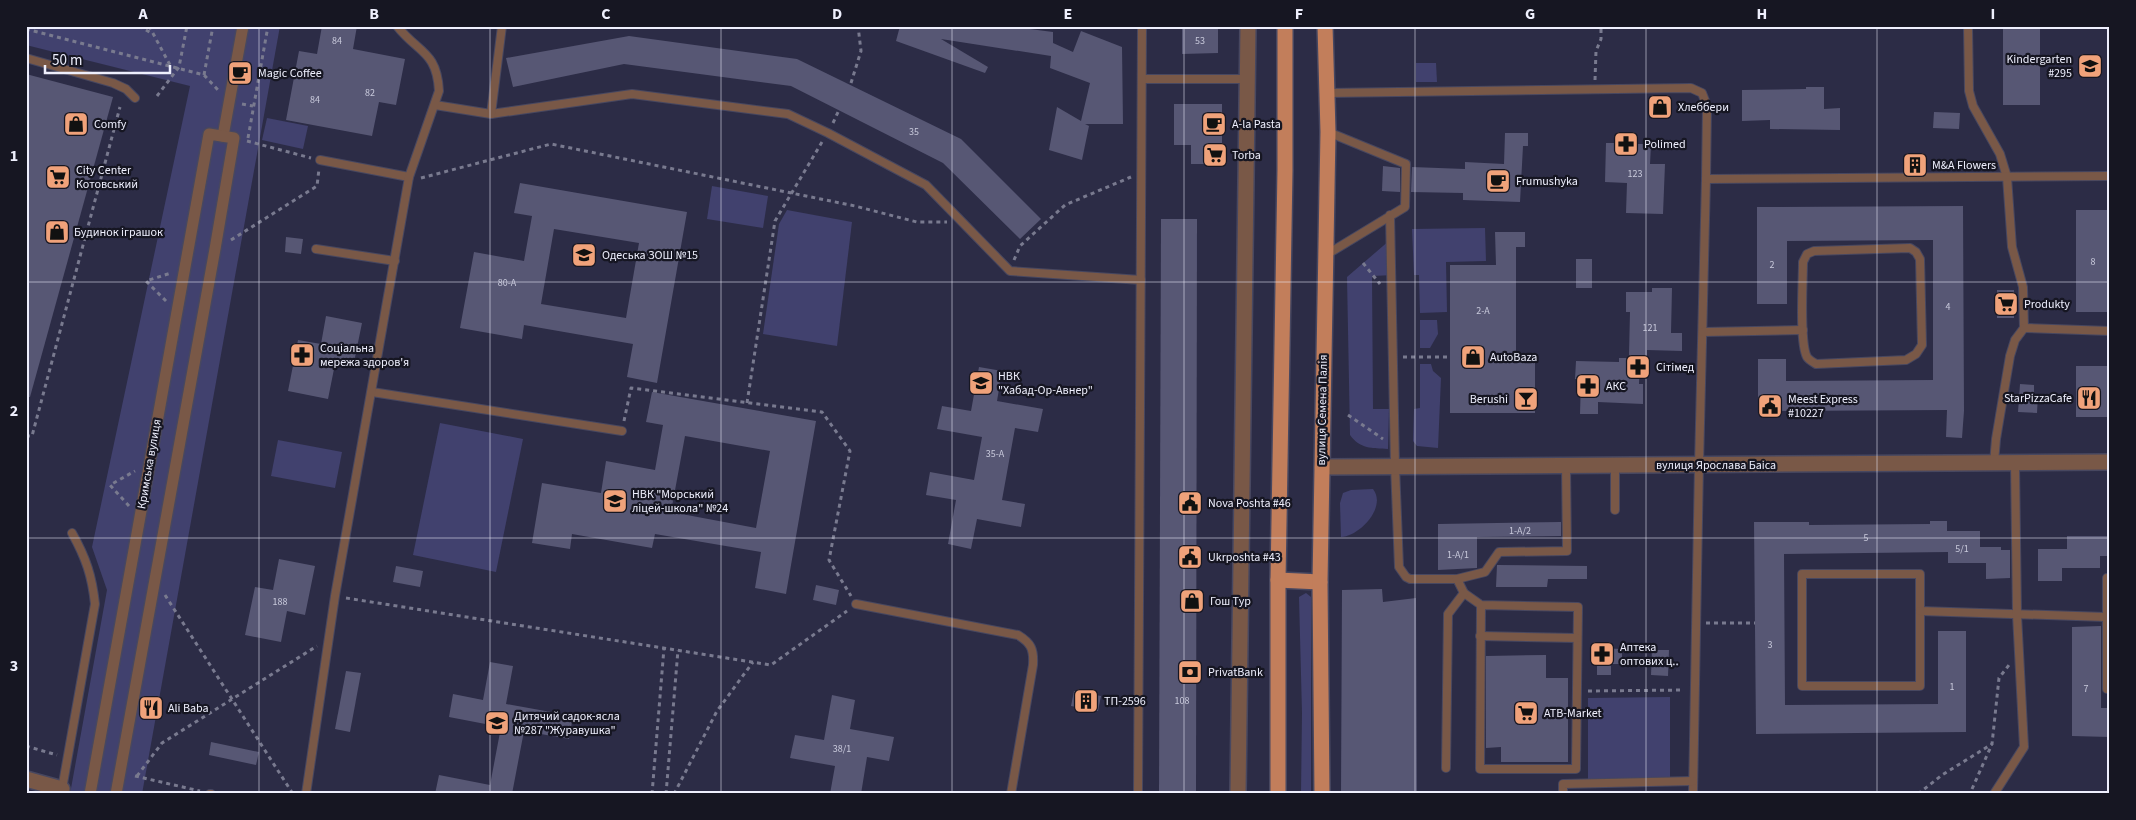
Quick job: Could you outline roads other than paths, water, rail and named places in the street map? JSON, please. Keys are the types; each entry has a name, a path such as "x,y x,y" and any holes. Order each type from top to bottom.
{"main road":[{"path":"1278,794 1278,580 1285,170 1284,26"},
{"name":"вулиця Семена Палія","path":"1322,794 1320,582 1328,132 1325,26"},
{"path":"1278,580 1320,582"}],"street":[{"path":"223,136 243,26"},
{"path":"1238,794 1248,26"},
{"name":"Кримська вулиця","path":"90,794 209,134 223,136 234,138 216,249 154,578 116,794"},
{"name":"вулиця Ярослава Баіса","path":"1322,467 2110,462"},
{"path":"26,779 62,792"}],"lane":[{"path":"306,794 335,596 409,177 439,91 438,76 433,62 424,51 408,40 397,26"},
{"path":"491,114 502,26"},
{"path":"1138,794 1142,26"},
{"path":"1968,26 1968,90 1974,106 2000,154 2008,177 2012,248 2023,287 2024,328 2015,340 2010,356 1996,439 1994,463"},
{"path":"26,58 113,83 126,89 135,98"},
{"path":"1142,79 1247,79"},
{"path":"1326,93 1691,88 1702,93 1707,106 1703,332 1698,465 1693,794"},
{"path":"434,105 491,114 632,94 788,114 828,132 926,185 1010,270 1141,280"},
{"path":"1326,255 1405,207 1406,164 1328,132"},
{"path":"320,160 409,177"},
{"path":"1706,179 2110,176"},
{"path":"1390,215 1395,466 1399,566 1402,572 1410,579 1457,579 1485,572 1499,552 1567,551 1566,465"},
{"path":"316,248 395,261"},
{"path":"1910,248 1916,252 1920,259 1922,345 1916,354 1906,360 1816,364 1808,359 1804,350 1803,330 1803,262 1806,254 1814,251 1910,248"},
{"path":"2024,328 2110,330"},
{"path":"1703,332 1803,330"},
{"path":"372,392 622,431"},
{"path":"1994,794 2024,747 2017,614 2015,463"},
{"path":"1615,465 1615,510"},
{"path":"62,792 95,604 92,580 86,558 72,533"},
{"path":"1802,574 1920,574 1920,611 1920,686 1802,686 1802,574"},
{"path":"2110,578 2107,578 2106,617 2107,689 2110,689"},
{"path":"1457,579 1464,593 1481,605 1578,607 1576,769 1480,769 1481,605"},
{"path":"1446,768 1448,614 1464,593"},
{"path":"856,604 1018,635 1028,642 1034,652 1033,665 1011,794"},
{"path":"1920,611 2106,617"},
{"path":"1480,636 1577,638"},
{"path":"1563,794 1563,784 1693,781"}],"place":[{"name":"Kindergarten #295","path":"2090,66"},
{"name":"Magic Coffee","path":"240,73"},
{"name":"Хлеббери","path":"1660,107"},
{"name":"Comfy","path":"76,124"},
{"name":"A-la Pasta","path":"1214,124"},
{"name":"Polimed","path":"1626,144"},
{"name":"Torba","path":"1215,155"},
{"name":"M&A Flowers","path":"1915,165"},
{"name":"City Center Котовський","path":"58,177"},
{"name":"Frumushyka","path":"1498,181"},
{"name":"Будинок іграшок","path":"57,232"},
{"name":"Одеська ЗОШ №15","path":"584,255"},
{"name":"Produkty","path":"2006,304"},
{"name":"Соціальна мережа здоров'я","path":"302,355"},
{"name":"AutoBaza","path":"1473,357"},
{"name":"Сітімед","path":"1638,367"},
{"name":"НВК \"Хабад-Ор-Авнер\"","path":"981,383"},
{"name":"АКС","path":"1588,386"},
{"name":"StarPizzaCafe","path":"2089,398"},
{"name":"Berushi","path":"1526,399"},
{"name":"Meest Express #10227","path":"1770,406"},
{"name":"НВК \"Морський ліцей-школа\" №24","path":"615,501"},
{"name":"Nova Poshta #46","path":"1190,503"},
{"name":"Ukrposhta #43","path":"1190,557"},
{"name":"Гош Тур","path":"1192,601"},
{"name":"Аптека оптових ц‥","path":"1602,654"},
{"name":"PrivatBank","path":"1190,672"},
{"name":"ТП-2596","path":"1086,701"},
{"name":"Ali Baba","path":"151,708"},
{"name":"ATB-Market","path":"1526,713"},
{"name":"Дитячий садок-ясла №287 \"Журавушка\"","path":"497,723"}]}
